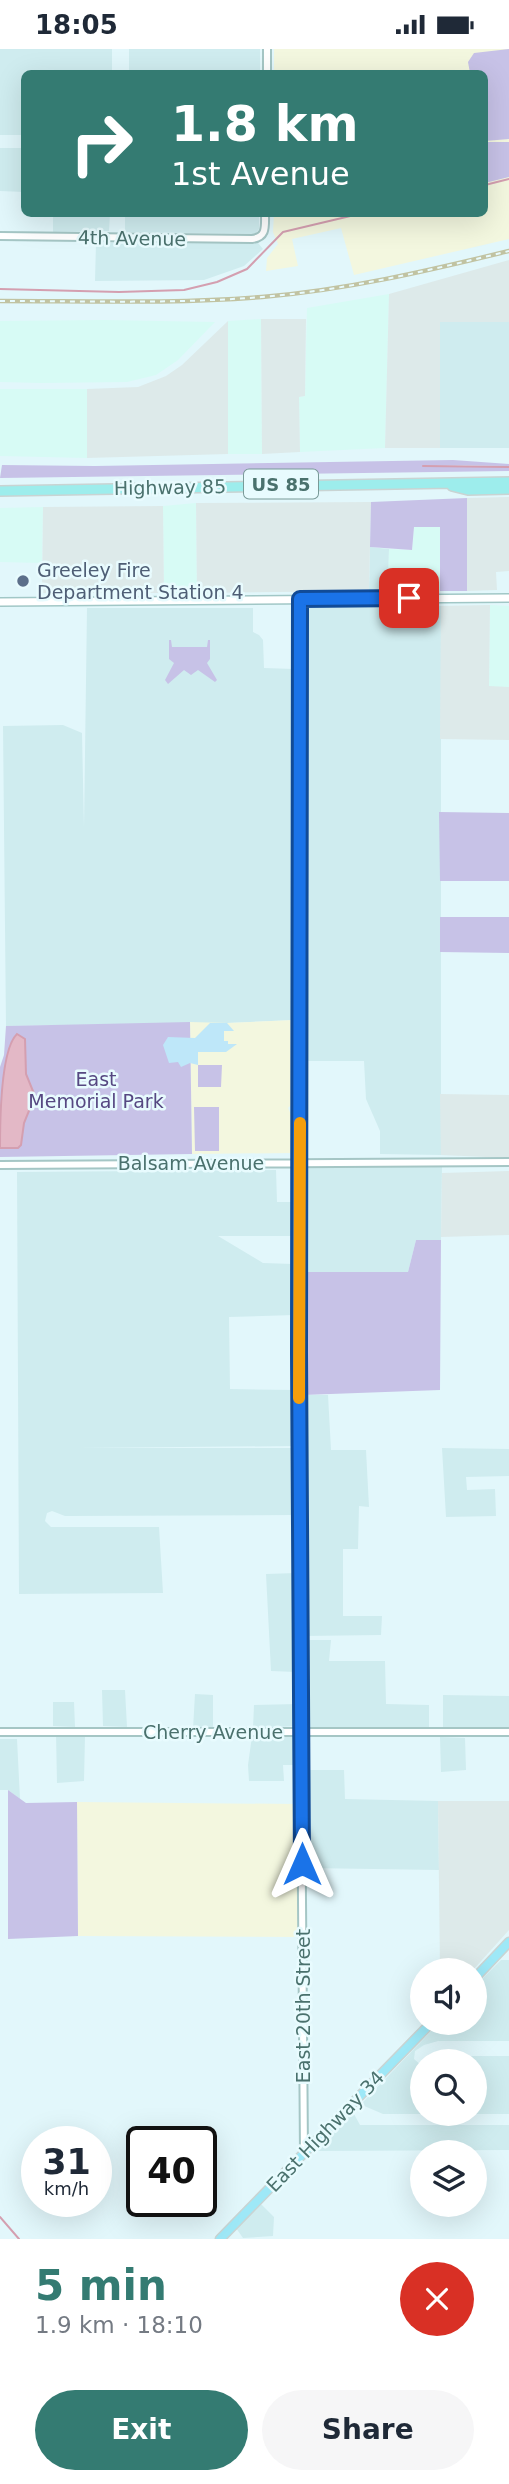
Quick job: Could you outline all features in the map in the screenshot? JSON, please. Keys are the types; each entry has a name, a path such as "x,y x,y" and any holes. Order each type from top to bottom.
{"highway":[{"path":"440,482 468,490 509,489"},
{"name":"Highway 85","path":"0,491 509,482"}],"main road":[{"path":"0,602 509,598"},
{"path":"487,1965 509,1942"},
{"name":"East Highway 34","path":"220,2239 420,2035"}],"street":[{"path":"267,49 267,70"},
{"name":"4th Avenue","path":"0,236 252,239 262,236 265,217"},
{"name":"East 20th Street","path":"300,599 304,2153"},
{"name":"Balsam Avenue","path":"0,1165 509,1162"},
{"name":"Cherry Avenue","path":"0,1732 509,1731"}],"shaded area":[{"path":"0,49 112,49 112,70 21,70 21,135 0,135"},
{"path":"129,49 260,49 260,70 129,70"},
{"path":"274,49 509,49 509,239 354,275 341,228 292,239 298,266 266,271 267,258 278,244 273,232 274,217 488,217 488,70 274,70"},
{"path":"0,148 21,148 21,192 0,191"},
{"path":"53,217 110,217 109,231 53,232"},
{"path":"125,217 259,217 259,229 255,234 125,232"},
{"path":"96,243 258,243 263,249 244,266 204,280 95,281"},
{"path":"509,260 509,322 440,322 440,448 385,448 389,294"},
{"path":"389,294 385,448 300,452 299,397 305,396 307,308"},
{"path":"261,319 262,454 228,454 228,321"},
{"path":"261,319 306,319 305,396 299,397 300,452 262,454"},
{"path":"0,321 215,322 178,360 156,375 127,382 41,383 0,382"},
{"path":"228,321 228,454 87,458 87,389 138,387 166,376 182,365"},
{"path":"440,322 509,322 509,448 440,448"},
{"path":"0,389 87,389 87,458 0,456"},
{"path":"509,497 509,571 496,572 497,590 467,591 467,498"},
{"path":"371,502 369,591 197,593 196,503"},
{"path":"196,503 197,593 164,593 163,506"},
{"path":"163,506 164,593 42,593 43,507"},
{"path":"43,507 42,563 0,562 0,508"},
{"path":"440,526 440,591 388,591 389,549 412,550 414,527"},
{"path":"370,547 389,549 388,591 369,591"},
{"path":"490,605 509,606 509,687 489,687"},
{"path":"490,605 489,686 509,687 509,740 440,739 441,606"},
{"path":"311,606 441,606 441,1155 380,1154 380,1131 366,1099 364,1061 306,1061 309,943 307,610"},
{"path":"87,608 253,608 253,632 263,640 264,668 294,669 294,1020 6,1026 3,726 63,725 82,733 84,828"},
{"path":"294,1020 292,1104 288,1108 294,1121 293,1153 192,1154 190,1022"},
{"path":"17,1034 25,1039 26,1074 35,1096 24,1123 21,1145 18,1148 0,1148 4,1070 11,1042"},
{"path":"440,1094 509,1095 509,1158 441,1155"},
{"path":"442,1166 441,1240 416,1240 408,1272 304,1272 303,1167"},
{"path":"276,1170 277,1202 294,1202 294,1236 218,1236 263,1263 293,1264 294,1315 229,1317 230,1389 294,1390 296,1446 79,1448 295,1448 294,1515 65,1516 52,1511 47,1513 45,1521 51,1527 159,1527 163,1593 19,1594 17,1172"},
{"path":"509,1171 509,1235 441,1237 442,1173"},
{"path":"303,1395 328,1395 331,1450 366,1450 369,1507 359,1506 358,1549 343,1549 343,1616 382,1616 381,1635 303,1636"},
{"path":"442,1448 509,1449 509,1476 466,1477 467,1490 495,1489 496,1516 446,1517"},
{"path":"296,1573 296,1672 271,1671 266,1574"},
{"path":"307,1640 331,1640 329,1661 385,1661 386,1704 429,1705 429,1728 306,1727"},
{"path":"102,1690 125,1690 127,1727 103,1726"},
{"path":"195,1694 213,1695 213,1728 193,1729"},
{"path":"443,1695 509,1696 509,1728 443,1728"},
{"path":"53,1702 74,1702 75,1727 53,1726"},
{"path":"297,1704 297,1726 253,1728 254,1705"},
{"path":"56,1734 85,1736 84,1781 57,1783"},
{"path":"252,1736 296,1737 296,1765 283,1765 284,1781 249,1781"},
{"path":"440,1737 465,1738 466,1770 441,1772"},
{"path":"0,1739 17,1739 20,1799 8,1790 0,1790"},
{"path":"307,1770 344,1770 345,1799 438,1801 439,1870 308,1868"},
{"path":"438,1801 509,1801 509,1930 484,1958 440,1958"},
{"path":"77,1802 297,1804 298,1937 78,1936"},
{"path":"501,1960 509,1960 509,2041 438,2041 414,2049 427,2035 487,2035 487,1974"},
{"path":"410,2053 410,2114 383,2114 362,2105 354,2114 360,2125 509,2125 509,2150 487,2150 487,2140 410,2140 410,2151 316,2151"},
{"path":"487,2056 509,2056 509,2114 487,2114"},
{"path":"260,2203 274,2217 273,2236 243,2238 236,2228"}],"green space":[{"path":"509,49 509,139 488,141 488,70 469,70 468,62 474,53"},
{"path":"488,142 509,142 509,177 488,182"},
{"path":"453,460 509,466 421,465 509,467 509,471 0,478 2,465"},
{"path":"467,498 467,591 440,591 440,527 414,527 412,550 370,547 371,502"},
{"path":"169,640 172,647 207,647 210,640 210,659 207,663 217,680 215,682 198,670 191,675 184,670 168,684 165,680 174,663 169,659"},
{"path":"439,812 509,813 509,881 440,881"},
{"path":"440,917 509,917 509,953 440,952"},
{"name":"East Memorial Park","path":"190,1022 192,1154 0,1157 0,1067 4,1055 6,1026"},
{"path":"198,1065 222,1065 221,1087 198,1087"},
{"path":"194,1107 219,1107 219,1151 195,1151"},
{"path":"416,1240 441,1240 440,1390 303,1395 304,1272 408,1272"},
{"path":"8,1790 26,1803 77,1802 78,1936 8,1939"}],"sand":[{"path":"210,1023 227,1023 234,1031 224,1031 224,1041 237,1044 226,1052 198,1052 198,1065 190,1063 181,1067 178,1062 169,1063 163,1045 168,1037 195,1038"}],"waterway":[{"path":"488,184 509,179"},
{"path":"0,289 119,292 184,290 217,282 247,269 283,232 346,217"},
{"path":"423,466 509,467"},
{"path":"0,2217 19,2239"}],"railway":[{"path":"0,301 164,301 293,294 355,285 509,251"}],"slow traffic":[{"path":"299,1398 300,1123"}],"place":[{"name":"Greeley Fire Department Station 4","path":"23,581"}],"route":[{"path":"302,1864 299,1618 300,599 409,598"}]}
